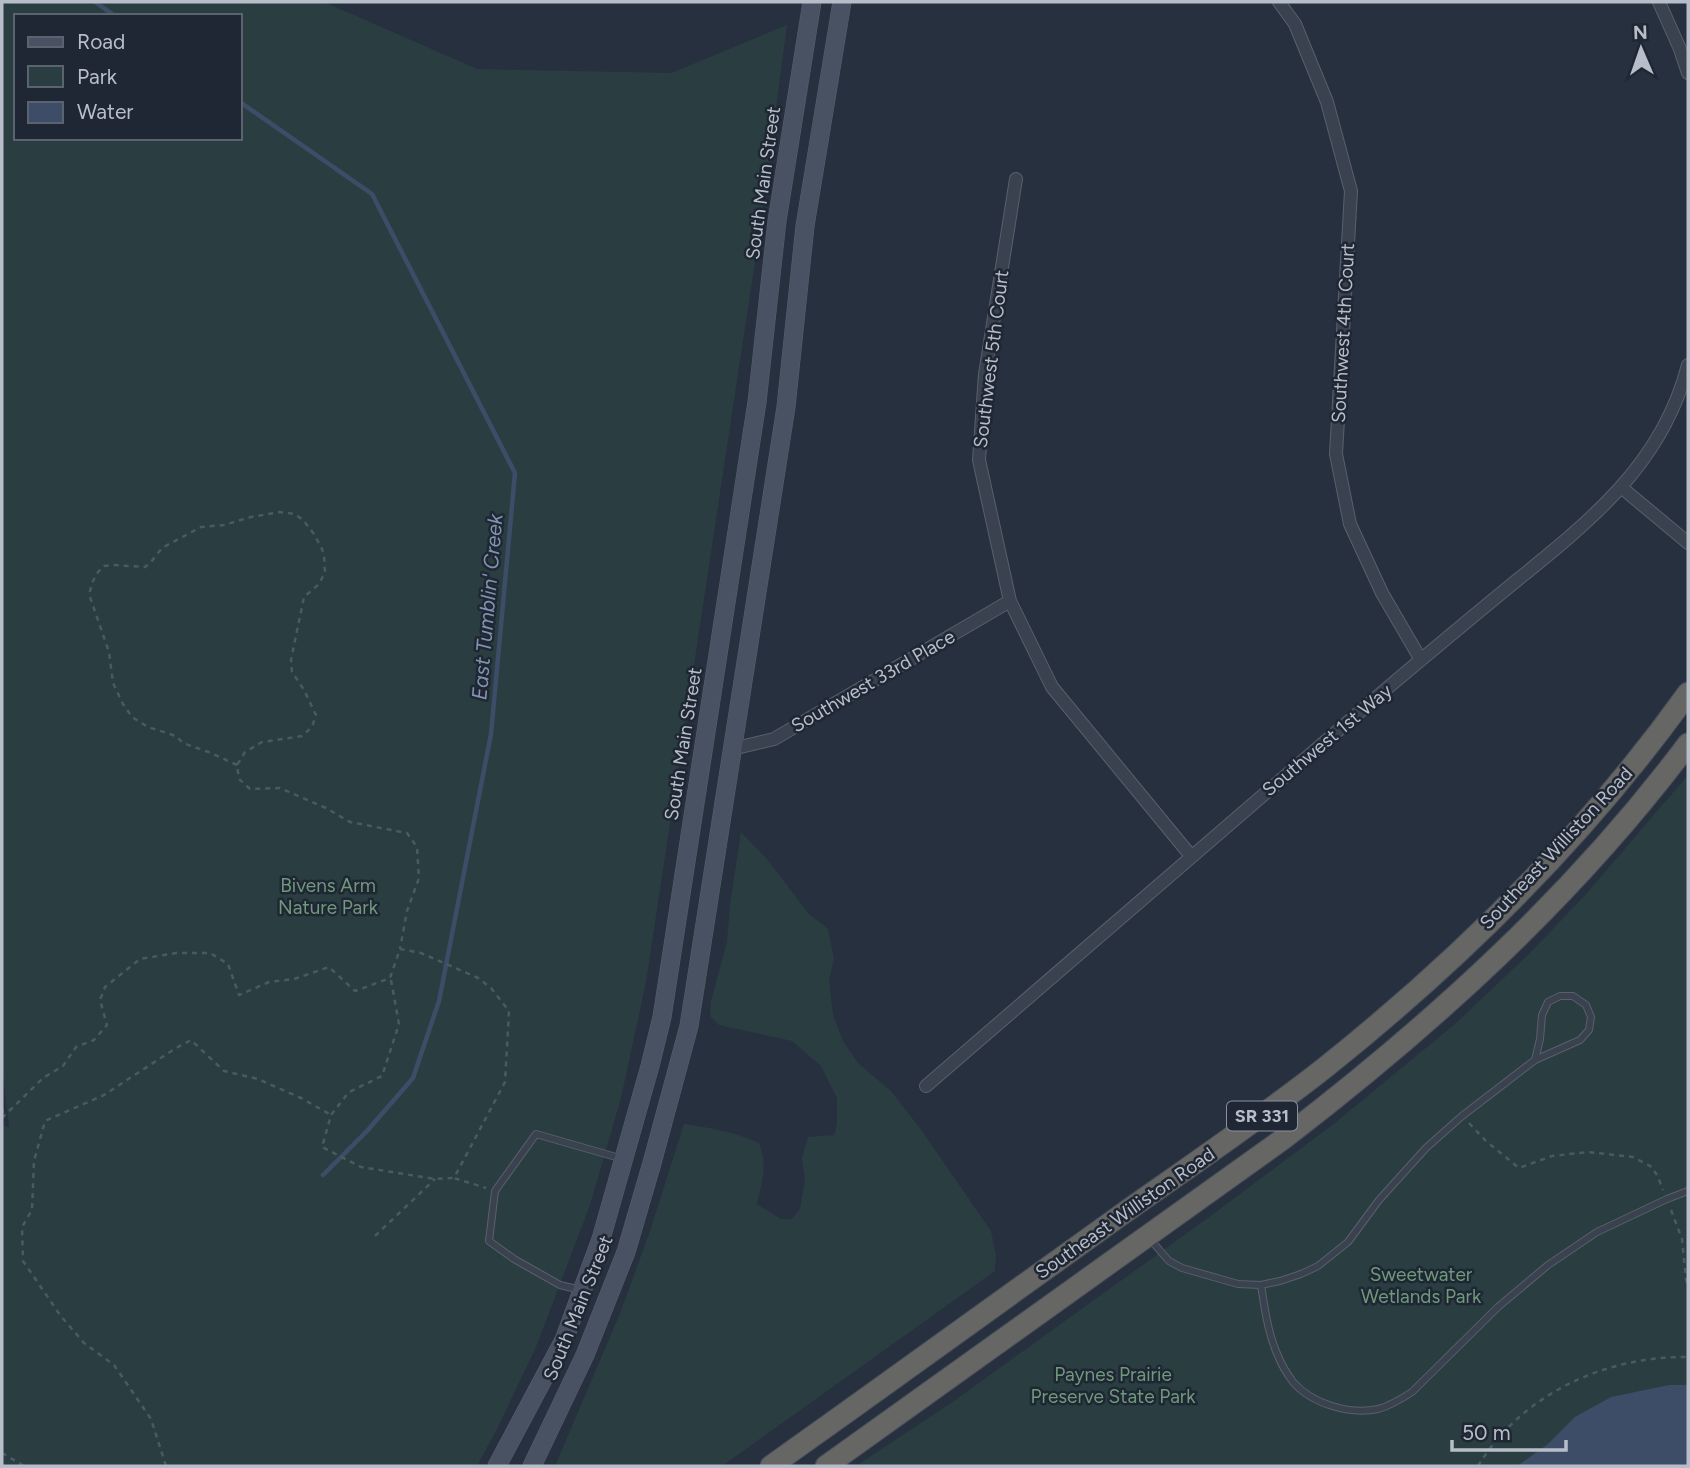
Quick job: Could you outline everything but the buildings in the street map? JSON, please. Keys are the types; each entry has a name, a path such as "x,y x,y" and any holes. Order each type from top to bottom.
{"highway":[{"name":"Southeast Williston Road","path":"771,1466 1265,1114 1425,984 1557,853 1636,761 1688,693"},
{"name":"Southeast Williston Road","path":"826,1466 1283,1139 1424,1025 1492,964 1556,899 1619,829 1688,744"},
{"path":"1127,1211 1147,1236"}],"main road":[{"name":"South Main Street","path":"497,1466 564,1340 601,1239 625,1160 662,1017 757,402 777,221 812,2"},
{"name":"South Main Street","path":"532,1466 585,1355 626,1252 689,1026 786,407 805,226 842,2"},
{"path":"704,746 732,749"},
{"path":"650,1066 677,1071"},
{"path":"581,1290 615,1281"}],"street":[{"name":"Southwest 4th Court","path":"1279,2 1295,24 1328,102 1351,191 1336,454 1350,524 1382,593 1420,660"},
{"path":"1659,2 1688,73"},
{"name":"Southwest 5th Court","path":"1016,179 985,373 979,460 1010,601 1052,687 1191,856"},
{"name":"Southwest 1st Way","path":"926,1086 1420,660 1582,527 1621,487 1668,421 1683,386 1688,365"},
{"path":"1621,487 1688,543"},
{"name":"Southwest 33rd Place","path":"732,749 774,739 1010,601"}],"lane":[{"path":"1147,1236 1169,1261 1182,1268 1238,1284 1280,1281 1301,1274 1318,1266 1348,1242 1379,1200 1426,1148 1461,1116 1535,1060 1580,1040 1590,1030 1591,1017 1586,1005 1573,996 1560,996 1548,1002 1542,1014 1535,1060"},
{"path":"581,1290 560,1285 514,1259 489,1241 495,1191 536,1134 625,1160"},
{"path":"1261,1284 1270,1337 1293,1382 1311,1396 1334,1406 1358,1411 1378,1409 1395,1403 1412,1392 1498,1307 1548,1265 1597,1231 1688,1192"}],"path":[{"path":"237,765 211,752 183,743 176,736 148,727 129,713 113,684 109,652 90,591 97,572 104,566 145,567 162,548 201,527 223,525 280,512 295,514 314,534 324,556 325,572 319,584 304,597 290,660 292,672 316,715 312,727 302,736 262,742 244,752 237,765 240,779 250,789 280,788 326,808 350,822 407,832 417,847 419,878 407,911 400,949 390,978 399,1024 382,1076 349,1092 331,1115 322,1147 361,1167 435,1179 454,1178 495,1191"},
{"path":"400,949 421,953 478,978 491,988 509,1011 505,1082 454,1178"},
{"path":"3,1118 43,1078 63,1066 76,1047 94,1040 107,1025 100,1000 105,987 140,959 176,953 210,953 228,964 239,995 269,982 294,979 328,967 355,990 390,978"},
{"path":"166,1466 151,1419 114,1365 84,1343 60,1315 23,1261 22,1227 33,1210 34,1161 45,1121 104,1095 191,1040 224,1071 258,1079 331,1115"},
{"path":"2,1108 3,1118"},
{"path":"1461,1116 1519,1168 1552,1156 1588,1152 1633,1157 1652,1167 1677,1222 1688,1287"},
{"path":"375,1236 435,1179"},
{"path":"1478,1466 1512,1423 1546,1396 1582,1377 1614,1366 1654,1358 1688,1357"},
{"path":"2,1453 24,1466"}],"green space":[{"name":"Bivens Arm Nature Park","path":"2,2 324,2 477,69 671,73 787,25 759,235 646,982 621,1098 590,1205 536,1347 477,1466 2,1466 2,1125 9,1127 2,1065"},
{"name":"Sweetwater Wetlands Park","path":"1688,775 1688,1466 856,1466 954,1401 1212,1215 1335,1123 1455,1024 1533,950 1588,892"},
{"path":"741,832 766,858 809,914 828,929 834,959 829,981 833,1015 843,1041 858,1063 891,1091 991,1231 996,1256 995,1271 722,1466 555,1466 619,1316 650,1231 684,1124 732,1133 759,1143 764,1166 757,1204 781,1219 792,1219 800,1209 805,1180 802,1158 808,1137 834,1135 837,1124 837,1098 821,1066 792,1041 719,1025 710,1016 711,1001 727,942"}],"water":[{"path":"1669,1385 1688,1385 1688,1466 1518,1466 1548,1444 1575,1417 1611,1397"}],"waterway":[{"name":"East Tumblin' Creek","path":"95,2 112,14"},
{"name":"East Tumblin' Creek","path":"242,103 372,194 515,473 491,734 439,1001 413,1078 367,1131 323,1175"}],"park label":[{"name":"Paynes Prairie Preserve State Park","path":"1113,1385"}]}
